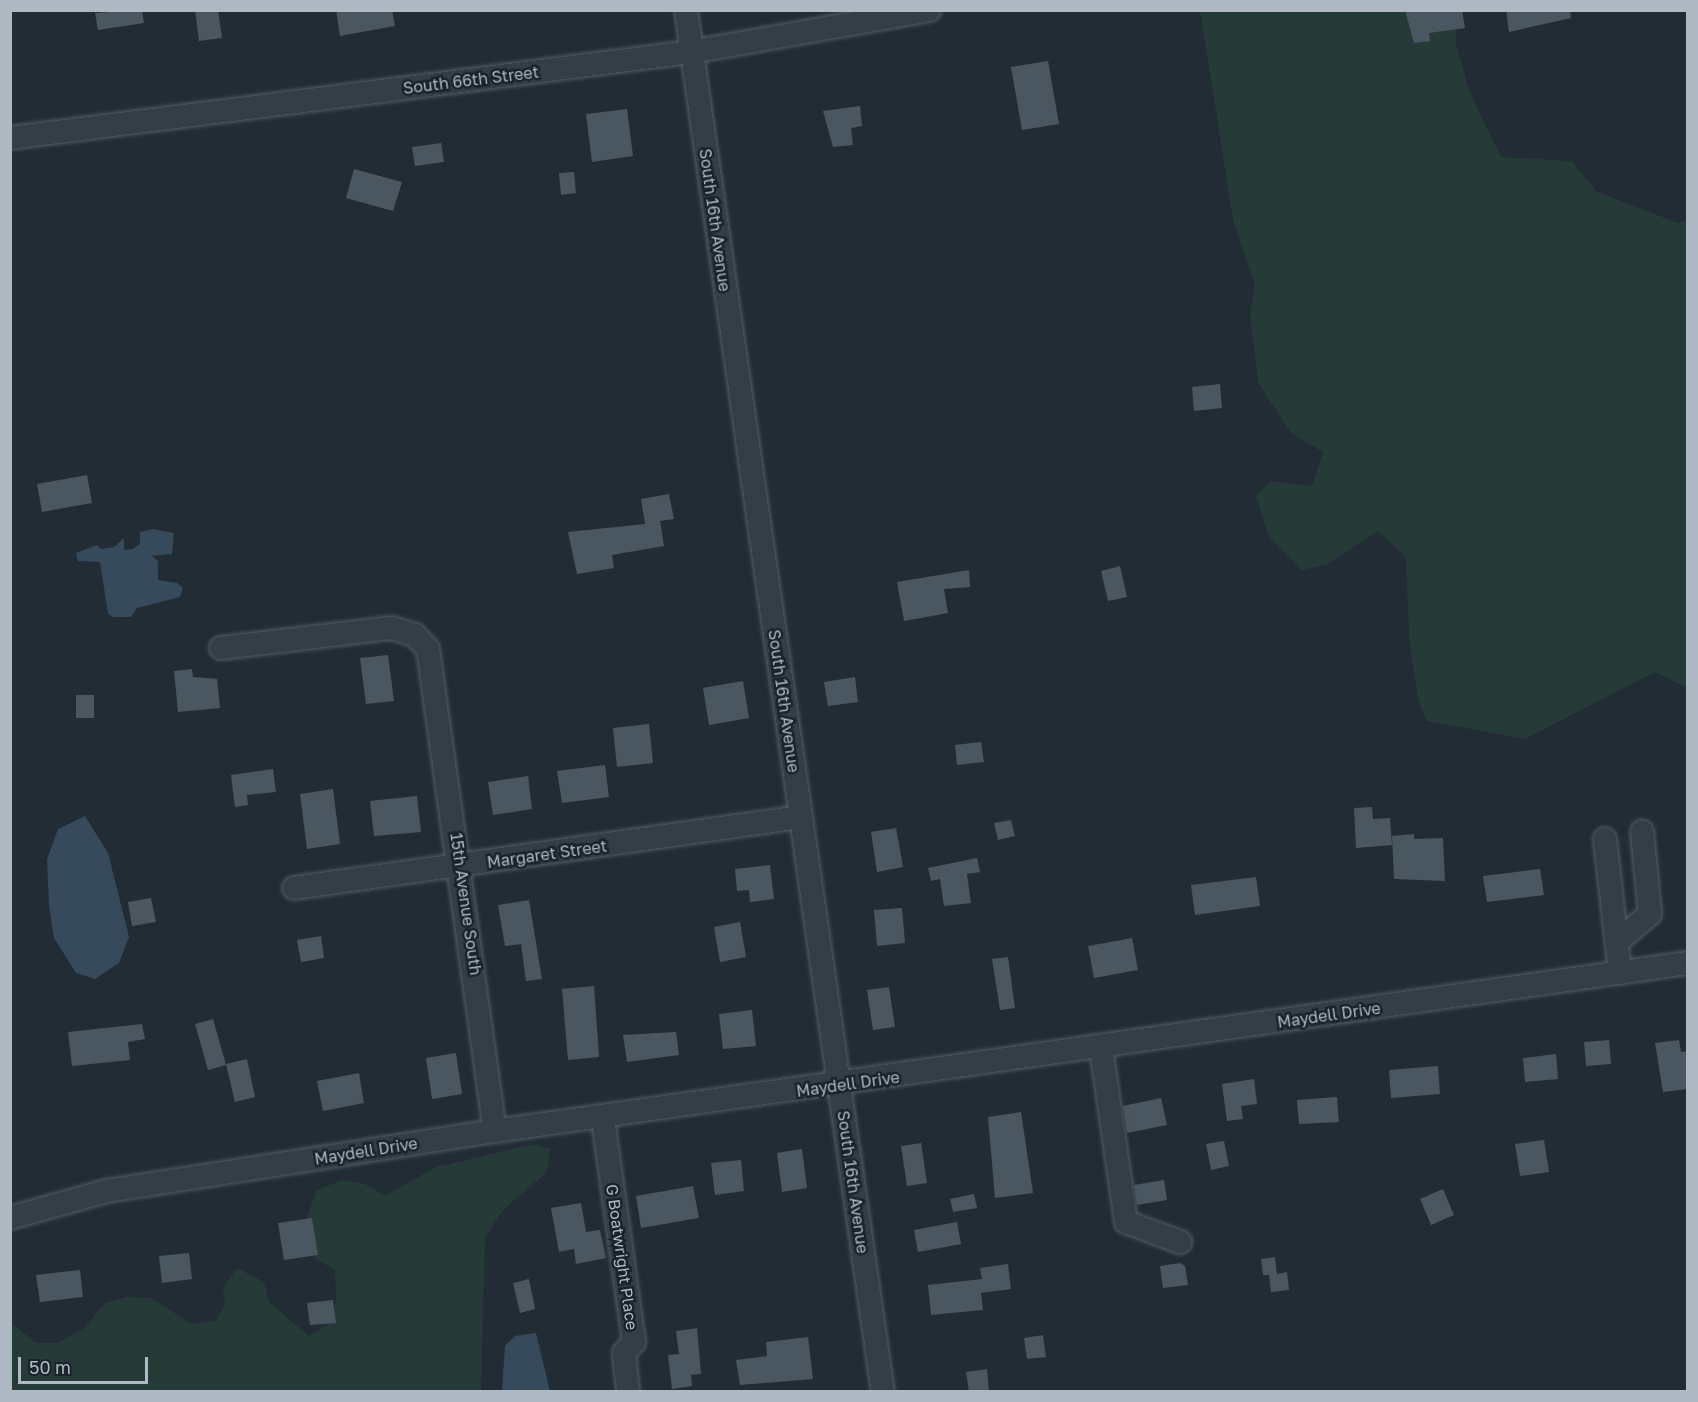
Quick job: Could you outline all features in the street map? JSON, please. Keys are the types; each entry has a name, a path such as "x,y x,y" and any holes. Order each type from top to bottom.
{"street":[{"name":"South 16th Avenue","path":"686,10 883,1392"},
{"name":"South 66th Street","path":"10,138 691,52 929,10"},
{"name":"15th Avenue South","path":"221,648 392,628 415,635 428,649 462,866 495,1131"},
{"name":"Margaret Street","path":"294,888 801,817"},
{"path":"1617,942 1650,914 1642,831"},
{"path":"1605,839 1620,973"},
{"name":"Maydell Drive","path":"10,1218 107,1191 495,1131 603,1119 1688,963"},
{"path":"1101,1048 1126,1222 1180,1242"},
{"name":"G Boatwright Place","path":"603,1119 634,1342 624,1353 628,1392"}],"green space":[{"path":"1200,10 1457,11 1456,44 1470,93 1501,157 1572,161 1596,191 1678,223 1687,220 1687,688 1655,672 1525,739 1427,721 1418,700 1409,637 1406,557 1378,531 1328,564 1302,570 1269,537 1256,496 1270,481 1312,486 1323,452 1292,434 1258,383 1250,313 1255,285 1233,220"},
{"path":"534,1144 550,1149 547,1172 502,1211 485,1238 481,1391 11,1391 10,1322 36,1343 58,1343 84,1328 105,1303 127,1297 151,1298 192,1324 216,1320 225,1306 223,1288 237,1268 264,1282 269,1302 309,1336 333,1321 336,1297 335,1270 316,1259 304,1224 317,1190 342,1180 365,1184 385,1196 436,1167"}],"water":[{"path":"153,529 174,533 172,554 152,556 158,561 158,580 177,583 183,588 180,597 137,608 131,617 113,617 108,614 100,562 78,561 76,553 97,545 101,549 114,547 124,538 124,550 133,549 140,544 140,532"},
{"path":"85,816 108,853 129,937 119,963 95,979 76,973 54,938 49,906 47,859 58,829"},
{"path":"536,1333 550,1391 502,1391 505,1346 515,1336"}],"building":[{"path":"142,10 144,23 98,30 95,13"},
{"path":"195,10 218,10 222,38 199,41"},
{"path":"336,10 392,10 395,26 340,36"},
{"path":"1405,10 1462,10 1465,28 1429,33 1430,41 1414,43"},
{"path":"1506,10 1570,10 1571,18 1509,32"},
{"path":"1048,61 1059,124 1022,130 1011,67"},
{"path":"860,106 862,126 851,128 853,145 833,147 823,111"},
{"path":"627,109 633,156 592,162 586,114"},
{"path":"441,143 444,162 415,166 412,147"},
{"path":"354,169 402,182 393,211 346,198"},
{"path":"574,172 576,193 561,195 559,173"},
{"path":"1220,384 1222,408 1194,411 1192,387"},
{"path":"87,475 92,503 42,512 37,484"},
{"path":"669,494 674,519 660,521 664,546 612,555 614,568 577,574 568,532 645,524 641,499"},
{"path":"1120,566 1127,597 1108,601 1101,571"},
{"path":"969,570 970,587 944,589 948,613 904,621 897,582"},
{"path":"388,655 394,701 366,704 360,658"},
{"path":"192,669 193,677 217,679 220,708 178,712 174,671"},
{"path":"855,677 858,702 828,706 824,682"},
{"path":"743,681 749,718 709,725 703,688"},
{"path":"76,695 94,695 94,718 76,718"},
{"path":"649,724 653,763 617,767 613,728"},
{"path":"981,742 984,762 957,765 955,745"},
{"path":"605,765 609,797 562,803 557,771"},
{"path":"273,769 276,792 247,795 248,805 235,807 231,775"},
{"path":"528,776 532,809 493,815 488,782"},
{"path":"333,789 340,844 307,849 300,794"},
{"path":"417,796 421,832 374,836 370,801"},
{"path":"1372,807 1373,819 1390,818 1392,845 1356,848 1354,808"},
{"path":"1011,820 1015,836 998,840 994,823"},
{"path":"896,828 903,867 877,872 871,832"},
{"path":"1414,834 1414,839 1443,838 1445,881 1394,879 1392,836"},
{"path":"977,858 980,872 967,874 971,903 944,906 940,879 931,881 928,868"},
{"path":"770,865 774,899 750,902 749,890 737,891 735,869"},
{"path":"1540,869 1544,895 1487,902 1483,876"},
{"path":"1256,877 1260,906 1195,915 1191,885"},
{"path":"151,898 156,922 132,926 128,902"},
{"path":"529,900 542,979 526,981 521,944 505,946 498,905"},
{"path":"902,908 905,943 877,946 874,910"},
{"path":"740,922 746,957 720,962 714,927"},
{"path":"321,936 324,958 301,962 297,940"},
{"path":"1132,938 1138,970 1094,978 1088,946"},
{"path":"1008,957 1015,1008 1000,1010 992,959"},
{"path":"594,986 599,1057 568,1060 562,989"},
{"path":"889,987 895,1027 873,1030 867,990"},
{"path":"752,1010 756,1046 723,1049 719,1014"},
{"path":"213,1019 226,1065 208,1070 195,1024"},
{"path":"142,1024 145,1039 128,1042 130,1060 72,1066 68,1032"},
{"path":"676,1032 679,1055 627,1062 623,1035"},
{"path":"1609,1040 1611,1064 1586,1066 1584,1042"},
{"path":"1679,1040 1681,1052 1688,1051 1688,1089 1663,1092 1655,1043"},
{"path":"456,1053 462,1094 432,1099 426,1058"},
{"path":"1556,1054 1558,1079 1525,1082 1523,1058"},
{"path":"247,1059 255,1097 235,1102 226,1064"},
{"path":"1438,1066 1440,1094 1391,1098 1389,1070"},
{"path":"359,1073 364,1103 323,1111 317,1081"},
{"path":"1254,1079 1257,1104 1241,1106 1243,1119 1227,1121 1222,1084"},
{"path":"1337,1097 1339,1122 1299,1124 1297,1100"},
{"path":"1161,1098 1167,1125 1127,1133 1123,1106"},
{"path":"1021,1112 1033,1193 995,1198 988,1117"},
{"path":"1544,1140 1549,1172 1520,1176 1515,1144"},
{"path":"1224,1141 1229,1166 1211,1170 1206,1144"},
{"path":"921,1143 927,1183 907,1186 901,1146"},
{"path":"802,1149 807,1188 782,1192 777,1153"},
{"path":"741,1160 744,1191 715,1195 711,1163"},
{"path":"1164,1180 1167,1200 1137,1205 1134,1185"},
{"path":"693,1186 699,1218 641,1228 636,1196"},
{"path":"1443,1189 1454,1215 1431,1225 1420,1199"},
{"path":"974,1194 977,1208 953,1212 950,1199"},
{"path":"581,1203 586,1232 600,1230 606,1258 576,1264 574,1249 559,1252 551,1208"},
{"path":"312,1218 318,1255 284,1260 278,1223"},
{"path":"957,1222 961,1244 918,1252 914,1230"},
{"path":"189,1253 192,1279 162,1283 159,1256"},
{"path":"1275,1257 1277,1274 1287,1272 1289,1290 1271,1292 1269,1275 1263,1275 1261,1259"},
{"path":"1180,1263 1185,1266 1188,1285 1163,1288 1160,1266"},
{"path":"1008,1264 1011,1289 981,1293 983,1310 931,1315 928,1285 982,1279 980,1268"},
{"path":"80,1270 83,1297 40,1302 36,1275"},
{"path":"529,1279 535,1309 520,1313 513,1283"},
{"path":"333,1300 336,1323 310,1325 307,1303"},
{"path":"697,1328 701,1374 691,1375 692,1386 672,1389 668,1355 679,1354 676,1331"},
{"path":"1043,1335 1046,1357 1027,1359 1024,1338"},
{"path":"808,1337 813,1379 740,1385 736,1360 767,1356 766,1342"},
{"path":"987,1369 989,1392 969,1392 966,1372"}]}
